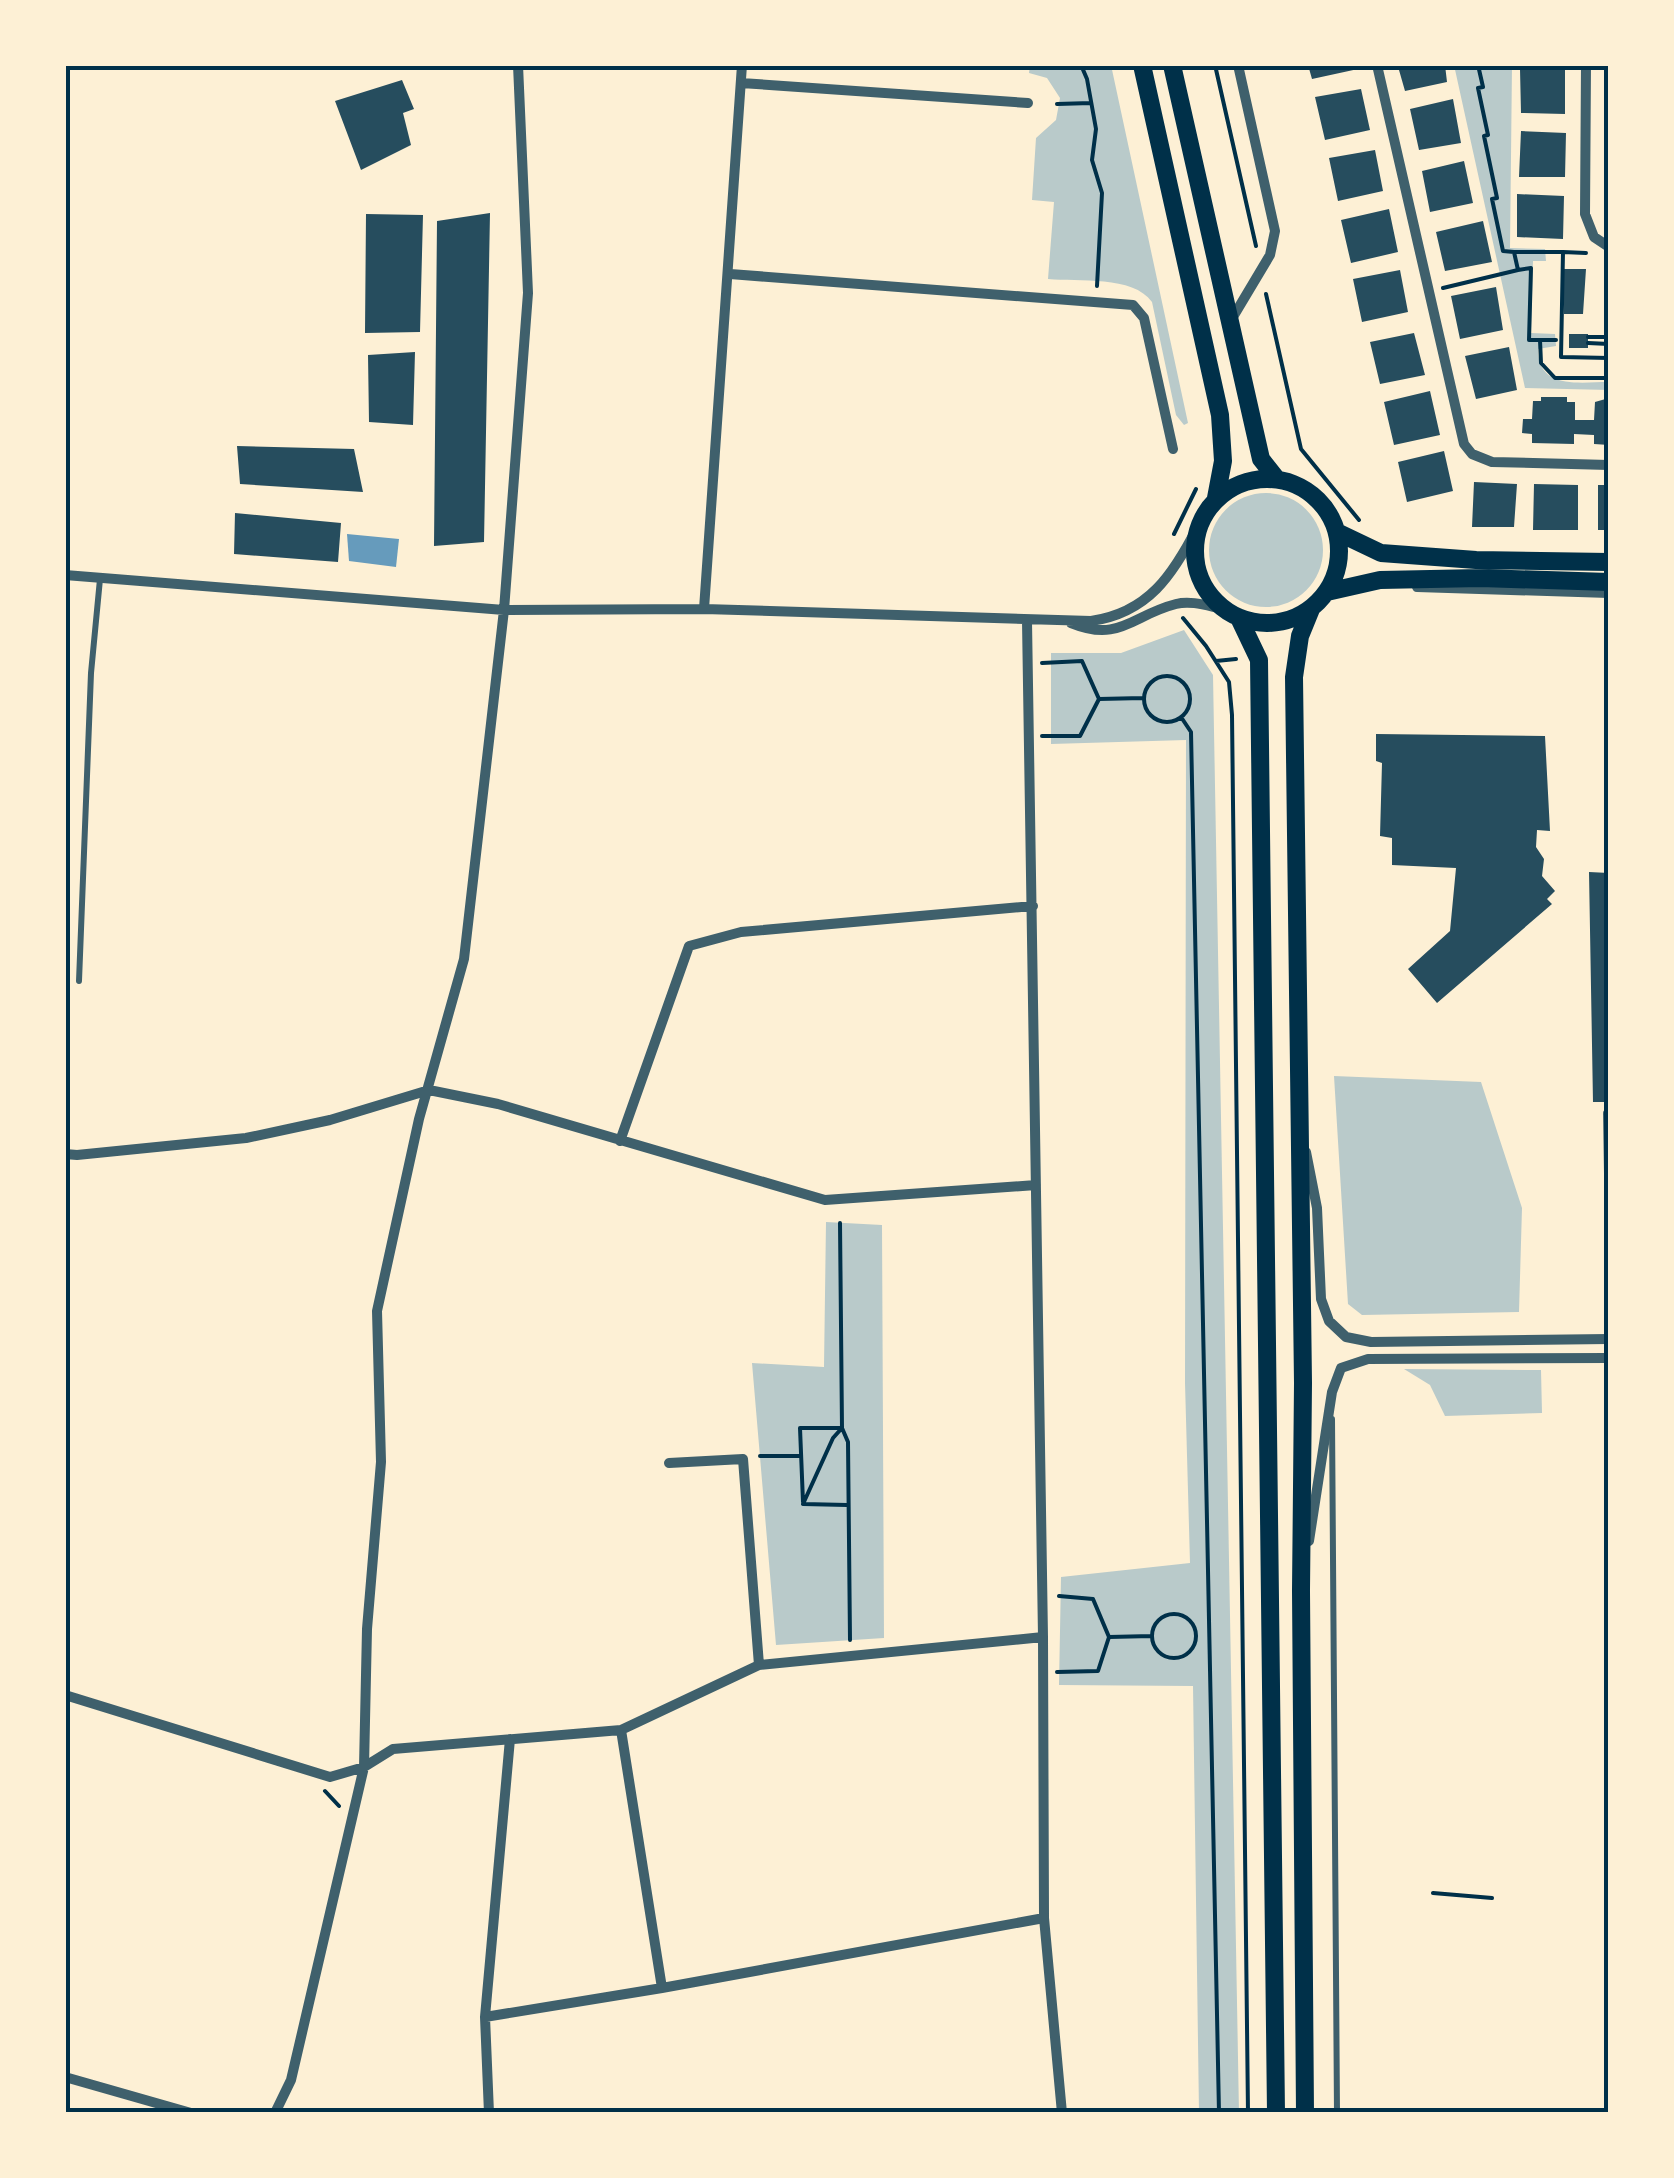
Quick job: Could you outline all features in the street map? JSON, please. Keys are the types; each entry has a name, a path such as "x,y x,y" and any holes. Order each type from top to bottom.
{"main road":[{"path":"1142,65 1220,416 1223,460 1216,498"},
{"path":"1172,65 1260,460 1276,478"},
{"path":"1231,614 1264,624 1288,621 1311,609 1327,592 1338,563 1337,532 1328,512 1313,495 1276,478 1252,479 1233,486 1216,498 1198,526 1194,549 1197,572 1206,592 1231,614 1259,660 1276,2113"},
{"path":"1337,532 1381,553 1476,560 1609,562"},
{"path":"1327,592 1380,580 1609,582"},
{"path":"1305,2113 1301,1591 1304,1384 1294,677 1300,636 1311,609"}],"street":[{"path":"276,2113 291,2080 364,1767 367,1629 381,1462 377,1310 419,1119 464,959 504,610 528,293 518,65"},
{"path":"704,610 742,65"},
{"path":"1230,323 1274,244 1275,231 1238,65"},
{"path":"1377,65 1464,444 1472,454 1492,462 1609,465"},
{"path":"1586,65 1585,214 1594,237 1609,247"},
{"path":"742,83 1028,102"},
{"path":"730,274 1133,305 1144,318 1174,449"},
{"path":"65,574 504,610 704,610 1065,621 1107,618 1151,597 1178,564 1198,526"},
{"path":"1404,581 1412,587 1609,593"},
{"path":"1065,621 1111,632 1177,604 1231,614"},
{"path":"1028,621 1044,1918 1062,2113"},
{"path":"620,1141 690,946 741,932 1032,906"},
{"path":"65,1154 77,1156 246,1138 330,1120 429,1090 498,1104 825,1200 1036,1185"},
{"path":"1298,1107 1318,1208 1320,1300 1329,1321 1346,1337 1370,1342 1609,1339"},
{"path":"1301,1591 1332,1392 1341,1368 1368,1359 1609,1358"},
{"path":"669,1463 743,1459 759,1665"},
{"path":"65,1695 330,1777 364,1767 394,1749 621,1730 759,1665 1043,1637"},
{"path":"621,1730 662,1988"},
{"path":"489,2113 485,2016 510,1740"},
{"path":"485,2016 1044,1918"},
{"path":"65,2077 191,2113"}],"lane":[{"path":"79,982 91,673 100,578"},
{"path":"1608,1234 1606,1113 1609,1114"},
{"path":"1332,1392 1337,2113"}],"path":[{"path":"1080,65 1087,79 1096,128 1092,160 1102,206 1097,287"},
{"path":"1215,65 1301,449 1358,520 1370,529"},
{"path":"1478,65 1482,87 1478,88 1488,135 1484,136 1497,198 1492,199 1503,252 1594,253"},
{"path":"1057,104 1090,103"},
{"path":"1514,252 1518,270"},
{"path":"1563,252 1562,357 1609,358"},
{"path":"1439,289 1531,268 1529,340 1556,340"},
{"path":"1540,340 1541,363 1555,378 1609,378"},
{"path":"1588,340 1609,340"},
{"path":"1172,544 1198,483"},
{"path":"1182,618 1229,682 1232,716 1248,2113"},
{"path":"1216,660 1246,659"},
{"path":"1051,662 1082,661 1099,699"},
{"path":"1176,677 1190,694 1188,709 1180,717 1169,722 1148,713 1144,690 1154,679 1176,677"},
{"path":"1099,699 1143,698"},
{"path":"1029,736 1080,736 1099,699"},
{"path":"1180,717 1190,732 1219,2113"},
{"path":"840,1223 850,1640"},
{"path":"803,1504 800,1428 842,1428"},
{"path":"803,1504 842,1428"},
{"path":"760,1456 801,1456"},
{"path":"803,1504 848,1505"},
{"path":"1042,1594 1093,1599 1109,1637 1098,1672 1043,1672"},
{"path":"1178,1614 1190,1622 1196,1636 1192,1649 1174,1658 1161,1654 1152,1636 1157,1622 1178,1614"},
{"path":"1196,1636 1210,1634"},
{"path":"1109,1637 1152,1636"},
{"path":"322,1789 344,1813"},
{"path":"1433,1893 1492,1898"}],"shaded area":[{"path":"1030,65 1111,65 1188,423 1184,425 1176,415 1152,302 1132,287 1119,284 1048,279 1054,202 1032,200 1036,138 1056,120 1060,98 1047,78 1029,73"},
{"path":"1454,65 1512,65 1510,248 1545,249 1546,261 1533,261 1531,333 1555,334 1556,346 1538,349 1540,362 1553,377 1573,382 1609,382 1609,390 1525,388"},
{"path":"1266,493 1288,498 1306,510 1318,528 1323,550 1318,572 1306,590 1288,602 1266,607 1244,602 1226,590 1214,572 1209,550 1214,528 1226,510 1244,498"},
{"path":"1184,630 1213,675 1239,2113 1199,2113 1193,1686 1059,1685 1061,1577 1190,1563 1185,1383 1186,740 1051,744 1051,653 1121,653"},
{"path":"1334,1076 1481,1082 1522,1208 1519,1312 1362,1315 1348,1304"},
{"path":"826,1222 882,1225 884,1638 776,1645 752,1363 824,1367"},
{"path":"1404,1369 1541,1370 1542,1413 1445,1416 1430,1385"}],"water":[{"path":"347,534 399,539 396,567 349,561"}],"building":[{"path":"1308,65 1357,65 1358,69 1312,79"},
{"path":"1445,65 1447,82 1405,91 1399,70"},
{"path":"1520,69 1565,70 1565,114 1521,113"},
{"path":"402,80 414,109 403,113 411,145 361,170 335,101"},
{"path":"1361,89 1370,130 1325,140 1315,97"},
{"path":"1453,99 1461,143 1419,150 1410,109"},
{"path":"1521,131 1566,133 1565,177 1519,177"},
{"path":"1375,150 1383,191 1338,201 1329,158"},
{"path":"1464,161 1473,203 1430,212 1422,171"},
{"path":"1517,194 1564,196 1563,239 1517,237"},
{"path":"1389,209 1398,252 1351,263 1341,220"},
{"path":"490,213 484,542 434,546 437,221"},
{"path":"366,214 423,215 420,332 365,333"},
{"path":"1483,221 1492,262 1445,271 1436,232"},
{"path":"1564,269 1586,269 1583,314 1564,314"},
{"path":"1400,270 1408,312 1362,322 1353,279"},
{"path":"1496,287 1503,330 1460,339 1451,296"},
{"path":"1414,333 1425,375 1380,384 1370,342"},
{"path":"1569,334 1588,334 1588,348 1569,348"},
{"path":"1509,347 1517,390 1476,399 1465,356"},
{"path":"415,352 413,425 369,422 368,355"},
{"path":"1430,391 1440,435 1394,445 1384,402"},
{"path":"1541,397 1567,397 1567,402 1575,402 1575,420 1594,420 1595,402 1609,398 1609,445 1594,444 1594,435 1574,434 1574,444 1532,443 1532,434 1522,433 1523,419 1532,419 1533,401 1541,401"},
{"path":"237,446 354,449 363,492 240,484"},
{"path":"1444,451 1453,491 1407,502 1398,462"},
{"path":"1474,482 1517,484 1514,527 1472,527"},
{"path":"1534,484 1578,485 1578,530 1533,530"},
{"path":"1598,485 1609,485 1609,530 1598,530"},
{"path":"235,513 341,523 338,562 234,554"},
{"path":"1376,734 1545,736 1550,831 1537,830 1536,847 1544,859 1542,876 1555,891 1547,899 1552,904 1437,1003 1408,969 1450,931 1456,868 1392,865 1392,838 1380,836 1382,763 1376,761"},
{"path":"1589,872 1609,873 1609,1102 1593,1102"}]}
